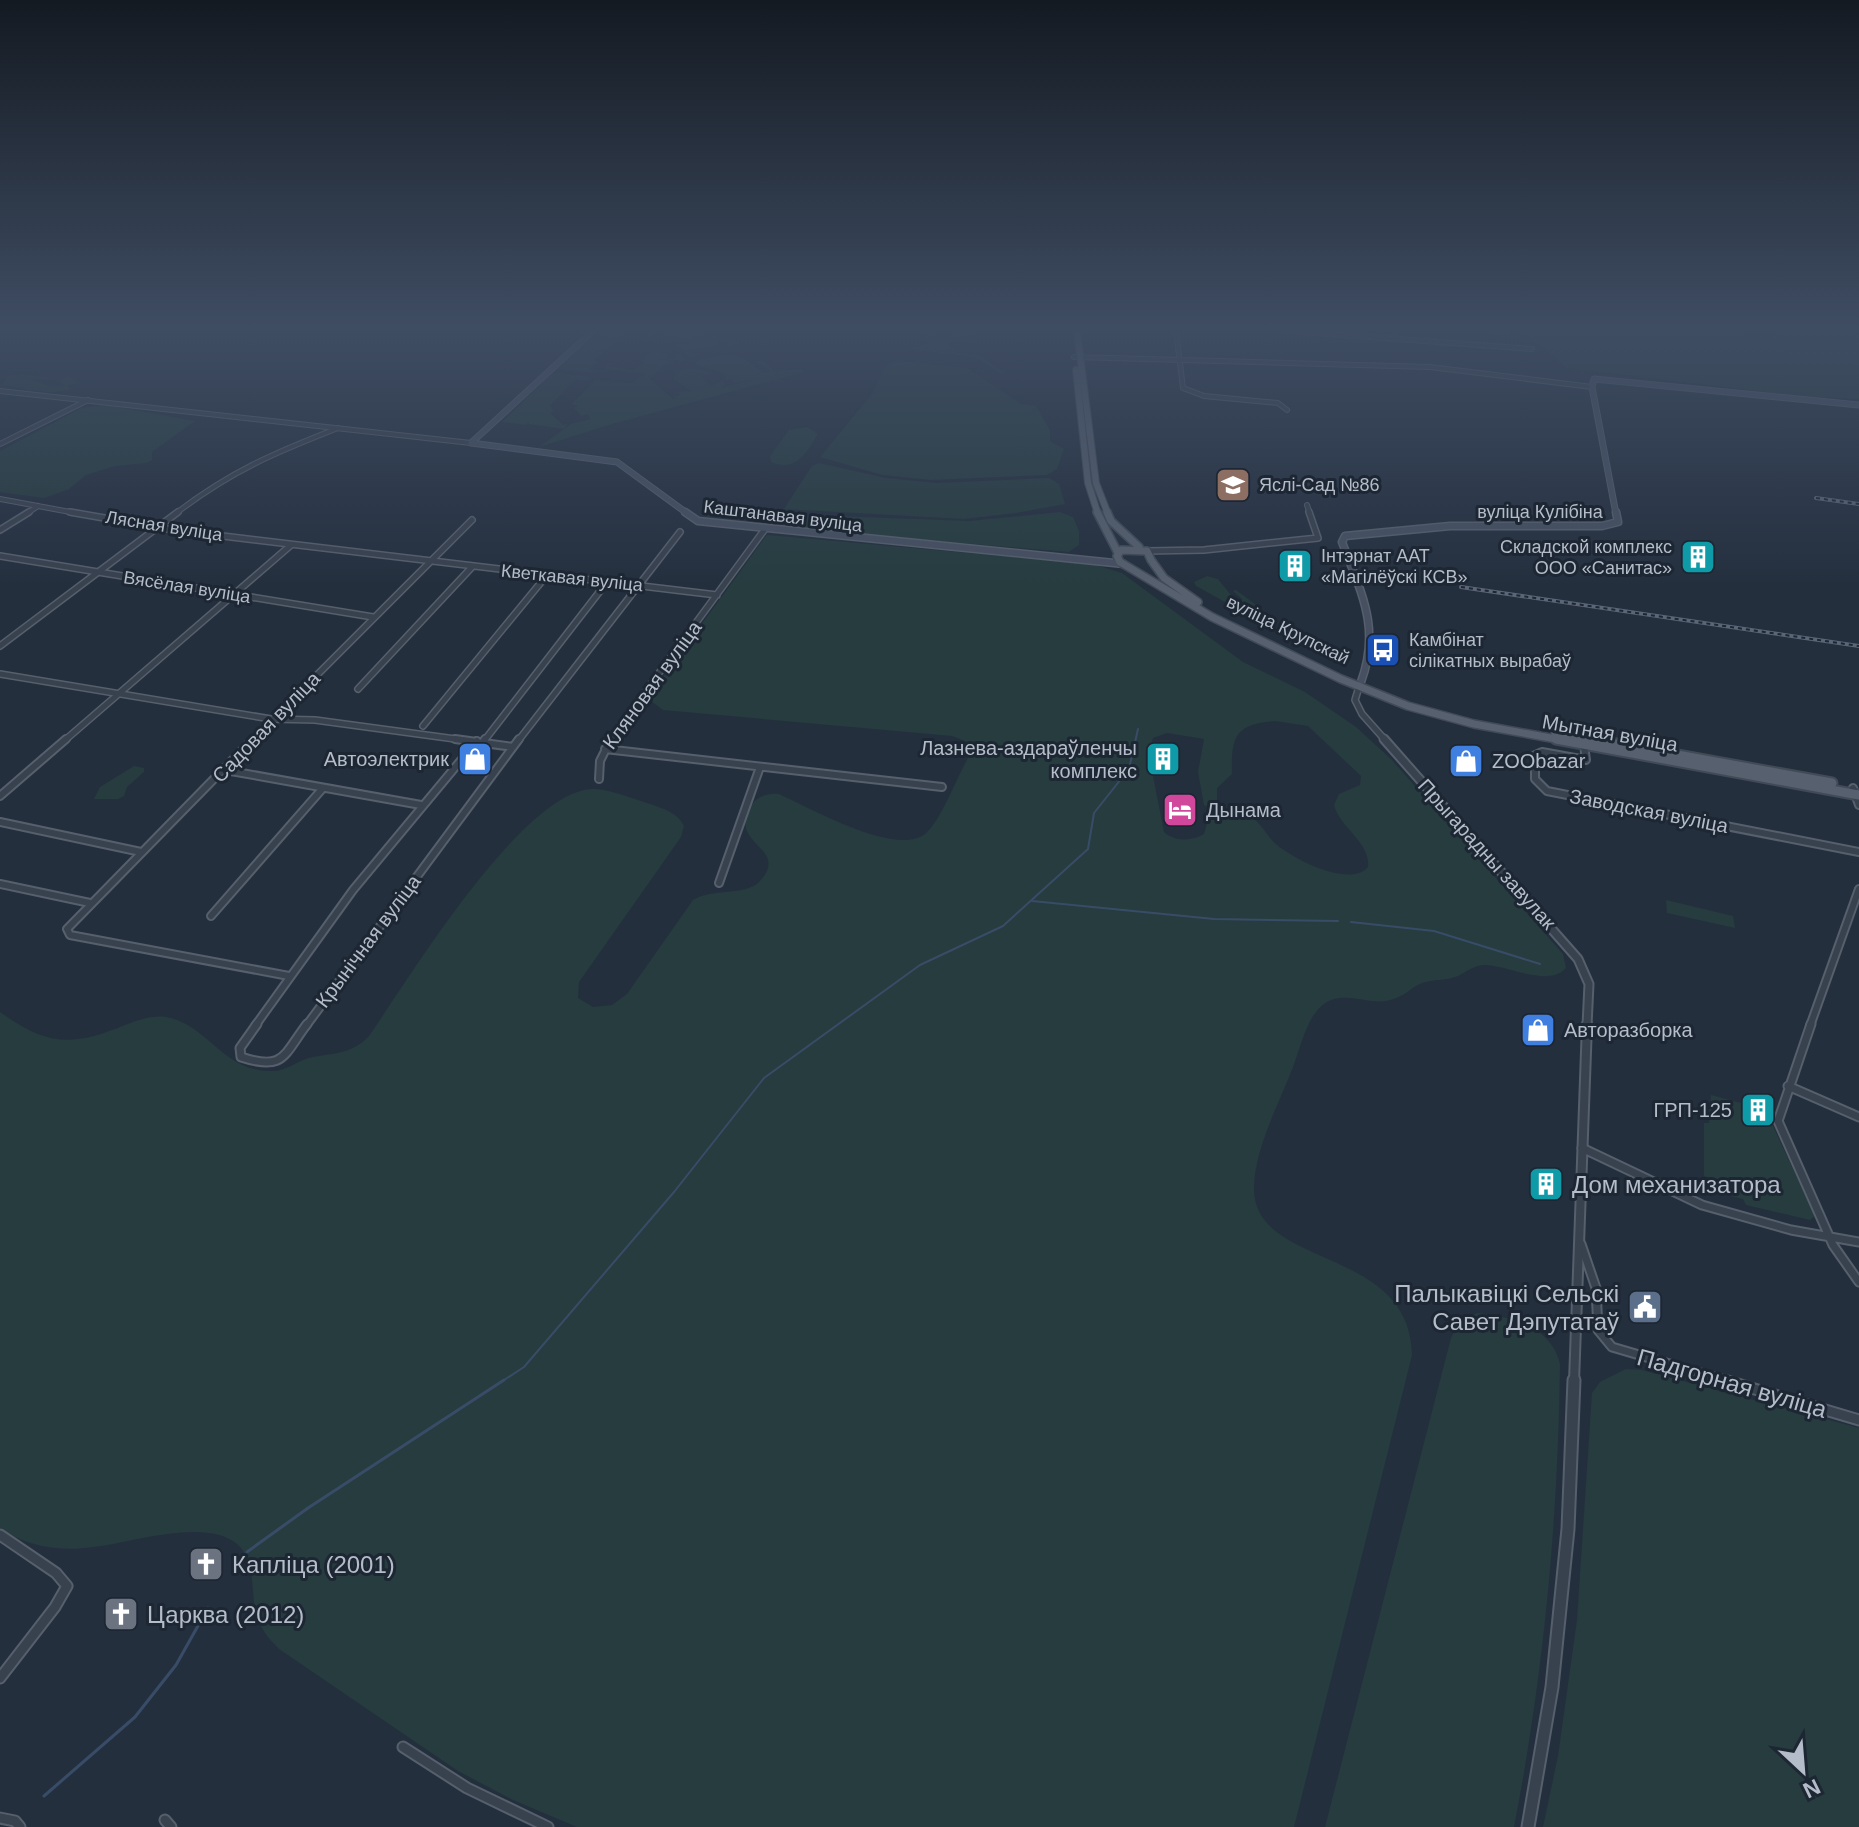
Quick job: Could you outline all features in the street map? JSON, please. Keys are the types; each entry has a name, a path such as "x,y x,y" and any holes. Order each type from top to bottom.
{"main road":[{"path":"471,443 500,416"},
{"name":"вуліца Крупскай","path":"1082,416 1088,483 1116,556 1212,617 1360,685"},
{"name":"вуліца Крупскай","path":"1086,416 1096,483 1104,509 1118,529 1148,555 1164,578 1209,609 1360,685"},
{"name":"вуліца Кулібіна","path":"1355,533 1484,525 1613,526 1618,522 1618,515 1598,416"},
{"name":"Каштанавая вуліца","path":"471,443 617,462 628,467 690,518 765,529 1116,556"},
{"name":"вуліца Крупскай","path":"1355,533 1345,536 1342,542 1370,613 1372,629 1372,654 1360,685"},
{"path":"1116,556 1131,548 1148,555 1140,567 1126,565"},
{"name":"Мытная вуліца","path":"1360,685 1408,706 1474,724 1856,791"},
{"name":"Мытная вуліца","path":"1360,685 1485,720 1856,791"}],"street":[{"path":"0,444 55,416"},
{"path":"233,416 471,443"},
{"path":"0,646 156,527 241,468 338,428"},
{"name":"Лясная вуліца","path":"0,499 156,527 428,561"},
{"path":"1148,555 1318,538 1307,505"},
{"path":"0,530 38,506"},
{"name":"Садовая вуліца","path":"289,976 70,935 67,929 225,770 271,719 472,520"},
{"name":"Кляновая вуліца","path":"599,779 600,761 605,749 765,529"},
{"name":"Крынічная вуліца","path":"289,976 240,1048 241,1057 250,1062 265,1065 281,1059 513,747 680,532"},
{"path":"0,796 291,545"},
{"name":"Вясёлая вуліца","path":"0,556 373,617"},
{"name":"Кветкавая вуліца","path":"428,561 717,595"},
{"path":"358,689 472,567"},
{"path":"423,726 547,575"},
{"path":"289,976 421,805 480,742 607,582"},
{"path":"0,674 271,719 315,720 513,747"},
{"name":"Прыгарадны завулак","path":"1360,685 1357,708 1572,950 1589,984 1589,1013"},
{"name":"Заводская вуліца","path":"1584,745 1586,760 1542,752 1535,755 1535,779 1547,791 1859,852"},
{"path":"605,749 942,787"},
{"path":"719,883 760,767"},
{"path":"225,770 421,805"},
{"path":"211,916 323,788"},
{"path":"1856,791 1859,805"},
{"path":"0,822 141,852"},
{"path":"0,884 90,903"},
{"path":"1859,889 1779,1113 1780,1129 1830,1237 1859,1282"},
{"name":"Падгорная вуліца","path":"1589,1013 1578,1237 1596,1288 1598,1330 1612,1347 1859,1420"},
{"path":"1788,1086 1859,1117"},
{"path":"1582,1148 1702,1205 1859,1242"},
{"path":"1528,1827 1552,1687 1568,1529 1577,1357 1578,1237"},
{"path":"0,1535 56,1573 67,1586 55,1607 0,1678"},
{"path":"403,1747 467,1788 548,1827"},
{"path":"0,1818 15,1821 20,1827"}],"green space":[{"path":"66,416 169,416 195,421 152,452 152,460 147,463 115,466 86,475 69,489 44,498 0,492 0,451"},
{"path":"508,416 554,416 563,425 568,424 564,429 528,424 531,420 526,425 502,422"},
{"path":"589,416 641,416 539,447 571,424 590,419"},
{"path":"854,416 1042,416 1050,430 1050,441 1064,449 1057,469 1047,475 931,480 882,475 820,457"},
{"path":"807,427 818,434 800,459 787,465 771,462 770,456 789,430"},
{"path":"819,463 886,478 937,483 1049,478 1059,484 1065,504 964,519 784,509 812,466"},
{"path":"1060,512 1073,517 1079,531 1079,545 1069,552 797,529 788,523 807,515 970,521"},
{"path":"767,535 1092,564 1122,573 1243,662 1305,692 1356,727 1392,760 1563,954 1566,968 1559,974 1539,976 1481,965 1454,978 1422,983 1388,1001 1339,998 1325,1003 1307,1028 1263,1141 1254,1187 1260,1213 1278,1233 1361,1275 1386,1294 1405,1319 1412,1355 1294,1827 577,1827 513,1800 458,1771 279,1649 258,1619 248,1560 237,1544 223,1536 188,1532 69,1549 33,1544 0,1528 0,1012 32,1031 60,1040 90,1037 145,1018 166,1017 181,1021 228,1057 256,1070 278,1070 308,1058 350,1050 369,1036 437,936 496,859 556,803 591,789 664,809 676,816 684,826 681,837 579,982 578,998 593,1007 612,1005 627,994 693,900 710,894 746,889 759,882 766,873 767,858 749,835 745,820 749,807 759,798 779,794 853,828 894,839 912,839 925,834 937,819 970,749 965,741 952,736 663,710 651,701 651,693","holes":["1275,721 1308,726 1361,776 1360,785 1339,794 1334,805 1342,821 1365,850 1368,867 1360,873 1349,875 1323,870 1296,858 1277,845 1255,820 1243,813 1209,816 1204,834 1195,838 1178,839 1164,832 1150,761 1149,750 1153,738 1167,733 1204,739 1198,772 1204,805 1213,809 1217,805 1217,788 1232,774 1235,742 1244,729"]},
{"path":"1207,576 1218,579 1235,600 1243,600 1233,591 1236,590 1260,608 1245,613 1196,586 1194,582"},
{"path":"134,766 144,768 144,772 127,787 124,796 94,799 100,787"},
{"path":"1666,900 1733,916 1735,928 1667,913"},
{"path":"1711,1095 1741,1103 1750,1114 1772,1124 1815,1216 1810,1220 1746,1205 1743,1199 1723,1194 1715,1179 1704,1176 1704,1123 1709,1123"},
{"path":"1478,1313 1504,1317 1529,1326 1549,1341 1560,1364 1548,1597 1534,1711 1514,1827 1325,1827 1451,1338 1460,1319"},
{"path":"1626,1369 1642,1370 1859,1428 1859,1827 1543,1827 1558,1756 1577,1620 1592,1393 1600,1382"}],"waterway":[{"path":"501,1382 524,1367 674,1192 764,1078 920,965 1003,926 1088,849 1094,813 1129,769 1138,729"},
{"path":"1032,901 1214,919 1338,921"},
{"path":"1351,922 1434,931 1540,964"},
{"path":"247,1552 308,1508 504,1380"},
{"path":"44,1796 135,1717 176,1665 208,1608"}],"railway":[{"path":"1816,498 1859,504"},
{"path":"1461,587 1859,646"}],"place":[{"name":"Яслі-Сад №86","path":"1233,485"},
{"name":"Складской комплекс ООО «Санитас»","path":"1698,557"},
{"name":"Інтэрнат ААТ «Магілёўскі КСВ»","path":"1295,566"},
{"name":"Камбінат сілікатных вырабаў","path":"1383,650"},
{"name":"Автоэлектрик","path":"475,759"},
{"name":"Лазнева-аздараўленчы комплекс","path":"1163,759"},
{"name":"ZOObazar","path":"1466,761"},
{"name":"Дынама","path":"1180,810"},
{"name":"Авторазборка","path":"1538,1030"},
{"name":"ГРП-125","path":"1758,1110"},
{"name":"Дом механизатора","path":"1546,1184"},
{"name":"Палыкавіцкі Сельскі Савет Дэпутатаў","path":"1645,1307"},
{"name":"Капліца (2001)","path":"206,1564"},
{"name":"Царква (2012)","path":"121,1614"}]}
